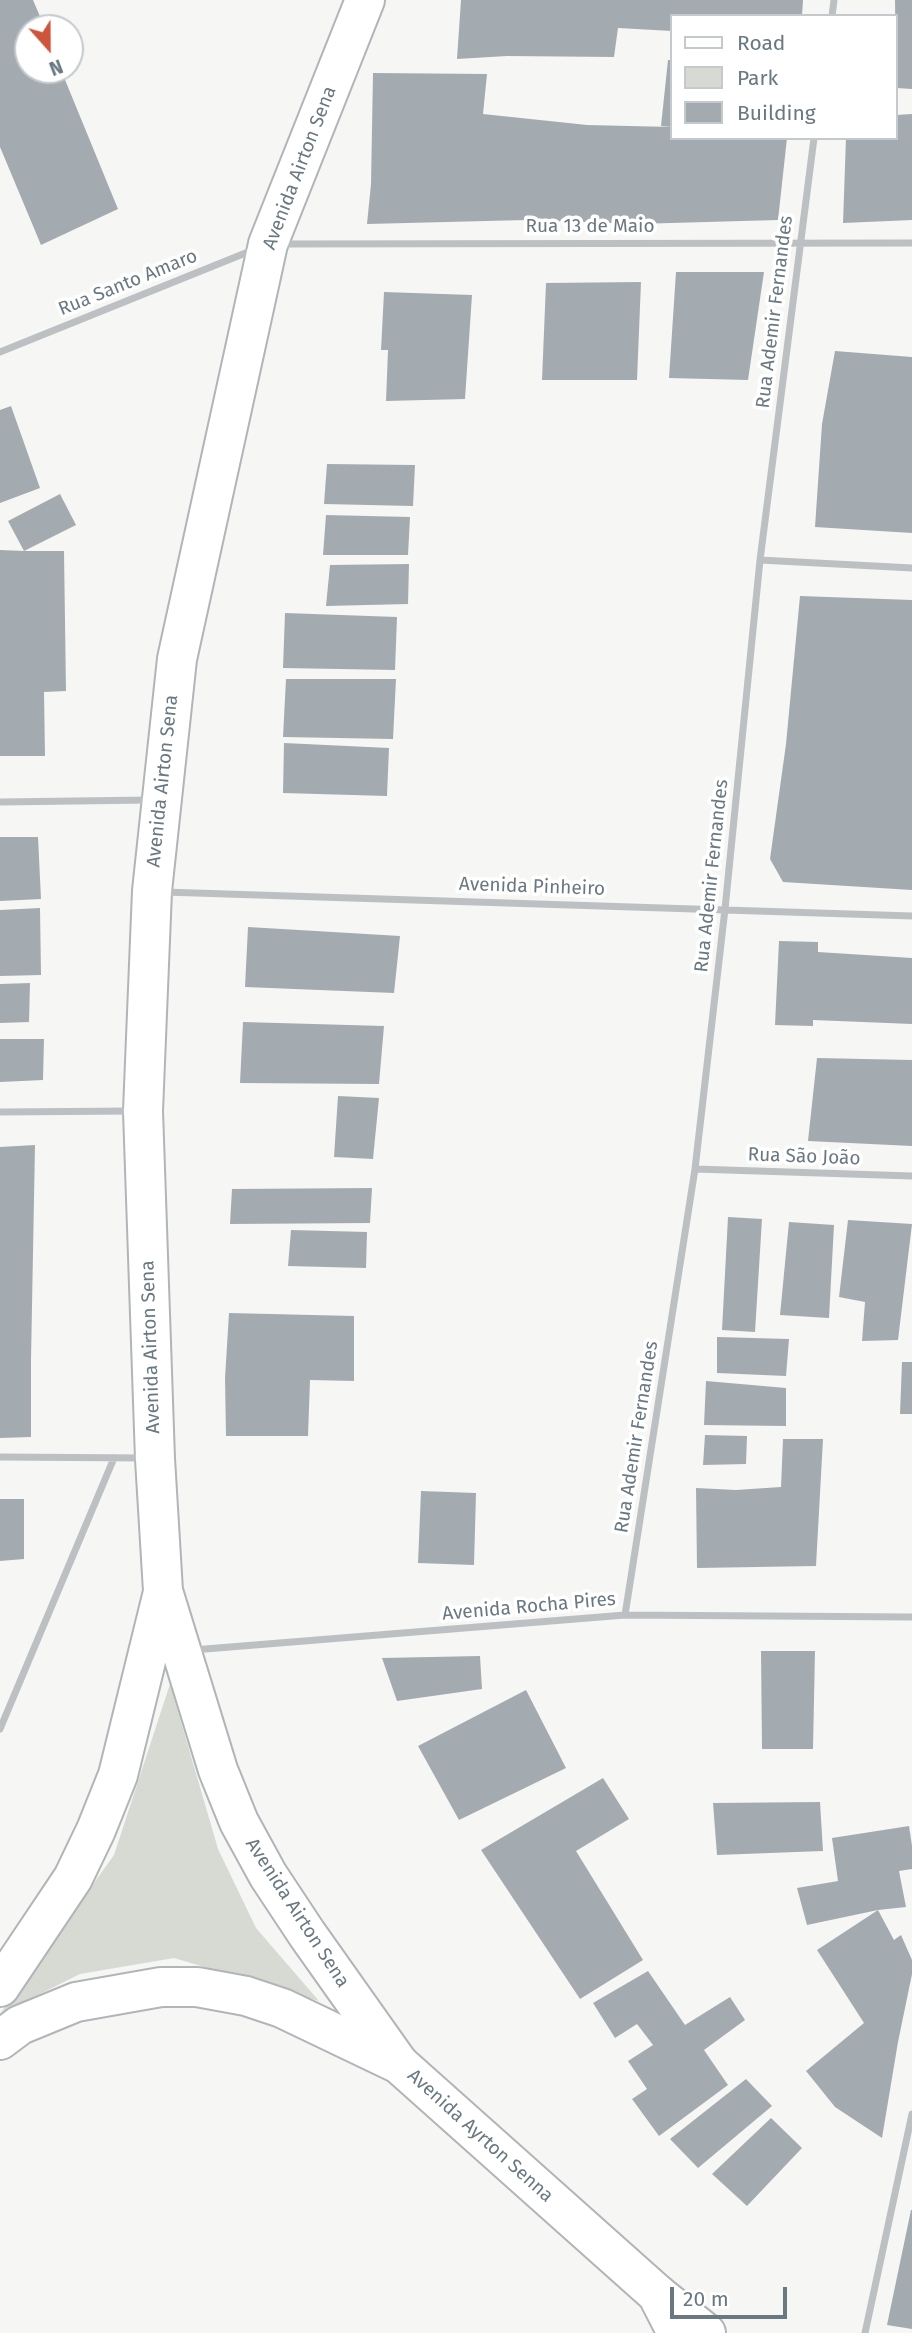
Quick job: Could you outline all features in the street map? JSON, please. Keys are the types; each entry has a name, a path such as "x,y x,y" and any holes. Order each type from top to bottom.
{"main road":[{"name":"Avenida Airton Sena","path":"365,0 268,244 177,659 152,891 143,1111 155,1459 165,1652 239,1822 268,1875 399,2064"},
{"path":"0,1987 73,1878 96,1830 165,1652"},
{"name":"Avenida Ayrton Senna","path":"0,2040 20,2025 76,2003 161,1987 197,1987 246,1996 282,2007 399,2064 657,2294 677,2333"},
{"path":"657,2294 706,2333"}],"street":[{"name":"Rua Ademir Fernandes","path":"625,1615 695,1170 725,909 760,560 814,140"},
{"name":"Rua 13 de Maio","path":"268,244 912,243"},
{"name":"Rua Santo Amaro","path":"0,352 268,244"},
{"path":"760,560 912,568"},
{"path":"0,802 160,800"},
{"name":"Avenida Pinheiro","path":"152,891 912,916"},
{"path":"0,1112 143,1111"},
{"name":"Rua São João","path":"695,1170 912,1176"},
{"path":"0,1457 155,1459"},
{"path":"0,1730 114,1458"},
{"name":"Avenida Rocha Pires","path":"165,1652 625,1615 912,1617"},
{"path":"865,2333 912,2114"}],"green space":[{"path":"170,1684 218,1849 256,1928 319,2001 174,1958 80,1974 0,2014 114,1855"}],"building":[{"path":"0,0 33,0 39,14 14,14 14,84 67,84 118,209 41,245 0,147"},
{"path":"461,0 803,0 802,14 670,14 670,31 618,28 614,57 507,56 457,59"},
{"path":"895,0 912,0 912,89 898,88 898,14 895,14"},
{"path":"668,60 670,60 670,127 661,126"},
{"path":"373,73 487,74 483,114 587,125 670,127 670,140 787,140 778,220 635,224 526,220 367,224 371,184"},
{"path":"912,114 912,220 843,223 846,140 898,140 898,115"},
{"path":"676,272 764,272 748,380 669,378"},
{"path":"641,282 637,380 542,380 546,283"},
{"path":"384,292 472,295 465,399 386,401 388,350 381,350"},
{"path":"835,351 912,357 912,533 815,527 822,424"},
{"path":"11,406 40,488 0,503 0,410"},
{"path":"327,464 415,465 413,506 324,504"},
{"path":"60,494 76,525 24,551 8,521"},
{"path":"326,515 410,517 408,555 323,555"},
{"path":"0,550 64,551 66,691 44,692 45,756 0,756"},
{"path":"409,564 408,604 326,606 330,565"},
{"path":"800,596 912,600 912,890 783,882 770,859 786,744"},
{"path":"285,613 397,617 395,670 283,668"},
{"path":"286,679 396,679 393,739 283,737"},
{"path":"284,743 389,748 387,796 283,793"},
{"path":"0,837 38,837 41,899 0,901"},
{"path":"40,908 41,975 0,976 0,910"},
{"path":"248,927 400,936 394,993 245,987"},
{"path":"779,941 818,942 818,952 912,958 912,1024 813,1020 813,1026 775,1025"},
{"path":"30,983 29,1022 0,1023 0,984"},
{"path":"243,1022 384,1026 379,1084 240,1083"},
{"path":"0,1039 44,1039 43,1080 0,1082"},
{"path":"817,1058 912,1060 912,1146 808,1141"},
{"path":"338,1096 379,1098 373,1159 334,1157"},
{"path":"35,1145 31,1437 0,1438 0,1147"},
{"path":"372,1188 370,1223 230,1224 232,1189"},
{"path":"728,1217 762,1219 755,1332 722,1330"},
{"path":"848,1220 912,1224 898,1340 862,1341 865,1302 839,1297"},
{"path":"789,1222 834,1225 829,1318 780,1315"},
{"path":"291,1230 367,1232 366,1268 288,1266"},
{"path":"229,1313 354,1316 354,1381 310,1380 308,1436 226,1436 225,1378"},
{"path":"717,1337 789,1339 786,1376 717,1373"},
{"path":"902,1362 912,1362 912,1414 900,1414"},
{"path":"706,1381 786,1388 786,1426 704,1425"},
{"path":"705,1435 747,1436 746,1464 703,1465"},
{"path":"783,1439 823,1439 816,1566 697,1568 696,1488 736,1490 781,1487"},
{"path":"421,1491 476,1493 474,1565 418,1563"},
{"path":"0,1499 24,1499 24,1559 0,1561"},
{"path":"761,1651 815,1651 813,1749 762,1749"},
{"path":"480,1656 482,1689 397,1701 382,1658"},
{"path":"526,1690 566,1768 459,1820 418,1746"},
{"path":"603,1778 629,1819 576,1851 643,1960 580,1999 481,1850"},
{"path":"820,1802 823,1851 717,1855 713,1803"},
{"path":"909,1826 912,1869 899,1871 906,1907 807,1925 797,1888 838,1881 832,1838"},
{"path":"878,1910 894,1940 901,1935 912,1960 912,1974 882,2138 835,2107 806,2071 864,2023 817,1950"},
{"path":"648,1971 685,2025 730,1997 745,2020 704,2050 728,2085 659,2136 632,2099 647,2089 628,2061 653,2045 637,2024 615,2038 593,2003"},
{"path":"746,2079 772,2106 698,2168 670,2139"},
{"path":"771,2118 802,2148 747,2206 712,2174"},
{"path":"912,2210 912,2329 887,2325"}]}
